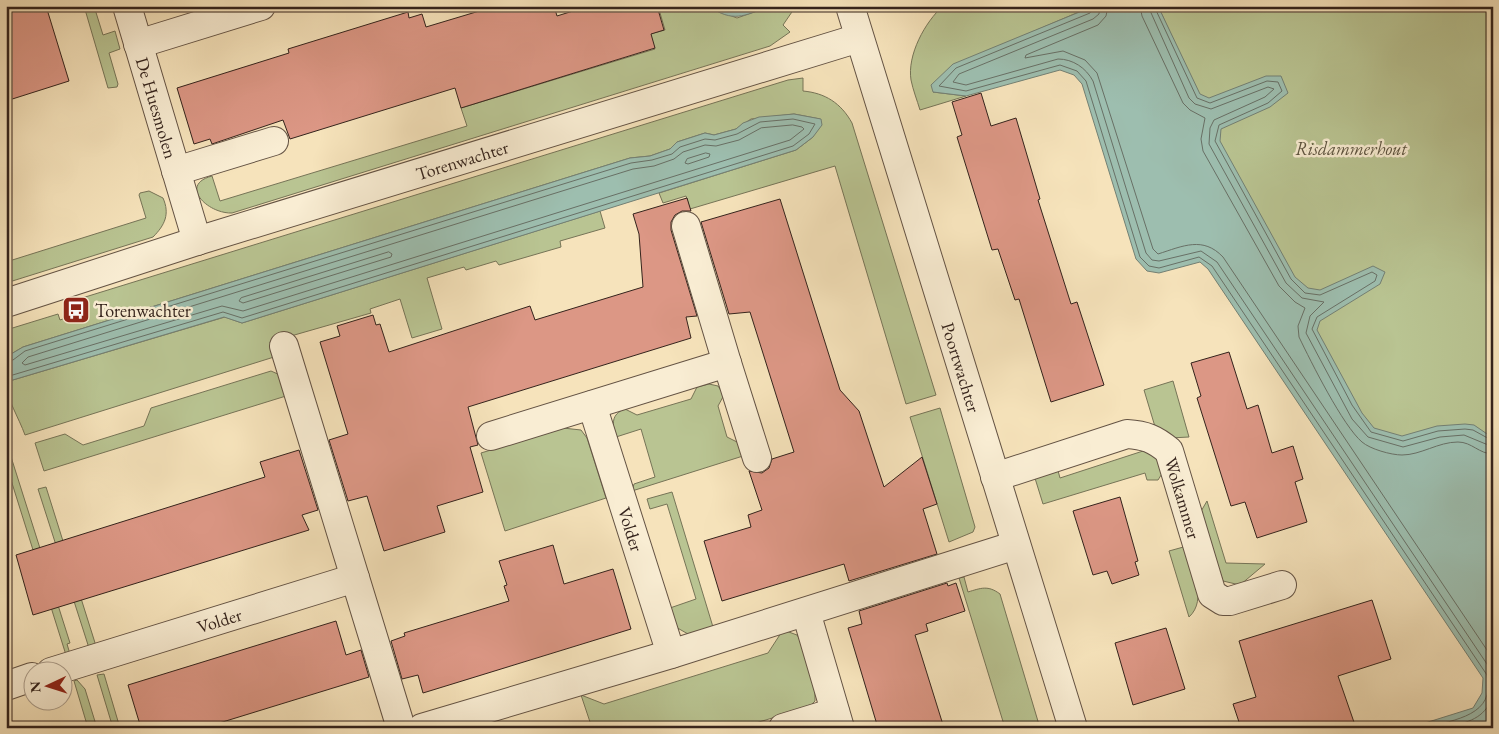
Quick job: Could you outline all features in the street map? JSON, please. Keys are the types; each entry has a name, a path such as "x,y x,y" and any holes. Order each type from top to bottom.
{"street":[{"name":"De Huesmolen","path":"127,6 197,241"},
{"name":"De Huesmolen","path":"138,44 261,6"},
{"name":"Poortwachter","path":"850,6 1073,728"},
{"name":"Torenwachter","path":"6,303 197,241 859,38"},
{"name":"De Huesmolen","path":"176,171 274,141"},
{"path":"686,226 757,458"},
{"path":"284,346 401,728"},
{"path":"491,436 727,363"},
{"name":"Volder","path":"592,405 670,654"},
{"name":"Wolkammer","path":"995,477 1127,434 1144,435 1157,441 1169,451 1212,594 1223,601 1230,601 1282,585"},
{"path":"422,728 670,654 1016,545"},
{"name":"Volder","path":"72,665 355,578"},
{"path":"783,728 838,720 806,612"},
{"path":"6,686 22,680"}],"green space":[{"path":"84,6 94,6 103,35 115,31 120,49 109,53 118,84 117,87 108,88"},
{"path":"658,6 712,6 713,9 737,18 771,6 796,6 783,25 790,32 770,46 232,213 214,209 200,198 197,192 197,186 202,180 212,176 220,201 467,126 461,108 655,49 650,34 665,30"},
{"path":"943,6 1093,6 1025,35 933,92 966,96 920,110 911,80 912,60 924,30"},
{"name":"Risdammerhout","path":"1158,6 1493,6 1493,569 1359,452"},
{"path":"803,78 803,91 818,94 832,100 843,110 852,123 936,395 906,404 835,166 690,209 686,196 663,203 659,193 796,150 813,137 820,119 794,114 751,119 736,129 714,135 705,133 677,142 670,149 650,156 630,158 23,347 6,357 6,330 58,314 60,320 86,311 82,298 788,80"},
{"path":"149,191 163,198 166,209 163,224 153,237 6,283 6,262 146,218 139,195"},
{"path":"600,211 605,228 560,241 561,247 499,265 496,261 466,270 464,267 427,278 442,329 412,338 400,299 370,309 371,313 270,342 274,357 25,435 8,395 6,382 225,317 242,323"},
{"path":"271,371 280,375 286,396 44,471 35,443 65,434 83,445 144,426 151,408"},
{"path":"1173,381 1189,437 1170,438 1156,430 1144,390"},
{"path":"709,384 718,386 724,395 718,406 727,437 739,443 743,456 632,491 634,484 655,477 641,429 616,437 613,424 617,414 625,409 637,415 691,399 697,387"},
{"path":"940,408 975,527 973,532 949,542 910,417"},
{"path":"563,428 581,430 587,438 606,498 505,531 481,453"},
{"path":"6,441 70,643 67,644 70,654 66,655 6,464"},
{"path":"1145,445 1155,452 1163,472 1158,480 1147,480 1145,473 1043,504 1034,475 1057,467 1060,478 1143,451"},
{"path":"46,487 96,646 89,648 38,489"},
{"path":"672,492 713,627 688,634 674,626 670,608 696,599 667,504 650,509 647,499"},
{"path":"1207,501 1226,563 1265,564 1240,585 1223,581 1200,513"},
{"path":"1187,546 1195,573 1198,593 1195,610 1189,617 1169,551"},
{"path":"964,577 968,592 984,588 992,589 1000,594 1040,728 1005,728 959,578"},
{"path":"786,631 797,635 799,638 815,688 815,701 809,707 739,728 592,728 581,695 604,704 768,653 781,633"},
{"path":"104,674 120,728 113,728 97,675"},
{"path":"77,680 85,689 97,728 88,728 74,681"}],"water":[{"path":"712,6 771,6 742,16 728,16 713,9"},
{"path":"1094,6 1158,6 1200,94 1209,98 1266,76 1281,76 1288,93 1270,107 1221,129 1220,141 1295,277 1308,288 1320,290 1373,266 1385,272 1380,284 1320,321 1317,330 1362,413 1374,428 1402,436 1437,426 1465,424 1474,425 1493,438 1493,728 1409,728 1473,708 1482,693 1483,678 1208,269 1200,262 1159,273 1147,271 1136,259 1082,84 1074,75 1060,70 966,96 933,92 931,85 953,64"},
{"path":"794,114 821,119 822,125 813,137 796,150 242,323 224,317 6,382 6,357 23,347 630,158 650,156 670,149 677,142 705,133 714,135 736,129 743,123 759,117"}],"building":[{"path":"6,6 46,6 69,81 6,101"},
{"path":"496,6 554,6 557,16 589,6 657,6 664,30 651,34 655,48 461,108 455,88 290,139 283,120 212,144 210,139 194,144 177,88 289,53 288,49 408,12 409,18 422,14 426,27"},
{"path":"981,93 991,126 1016,118 1040,199 1038,200 1071,304 1077,302 1104,385 1051,402 1019,299 1015,300 998,249 992,250 957,137 962,135 952,102"},
{"path":"687,198 691,211 682,211 675,215 671,222 671,230 697,316 686,317 691,338 468,407 478,445 470,447 483,492 437,506 445,532 384,551 367,496 348,501 329,440 348,434 320,342 340,336 337,326 373,315 376,325 380,324 389,352 530,306 535,320 643,287 639,234 633,214"},
{"path":"780,199 840,390 859,411 884,487 922,457 937,504 923,509 937,554 849,581 844,564 722,601 704,541 751,527 748,515 762,510 749,471 762,473 769,468 772,459 794,452 750,312 729,314 701,222"},
{"path":"1229,352 1247,409 1258,405 1272,453 1293,446 1303,479 1295,482 1307,522 1257,538 1245,502 1231,506 1197,398 1201,396 1191,363"},
{"path":"299,450 318,510 302,515 309,530 33,615 16,555 265,477 260,462"},
{"path":"1120,497 1138,561 1135,562 1139,575 1112,584 1107,571 1093,575 1073,511"},
{"path":"553,545 564,584 613,569 631,629 423,693 418,675 402,679 391,641 405,636 404,633 509,601 504,586 507,585 499,561"},
{"path":"947,583 948,586 956,583 965,611 926,624 928,631 915,635 944,728 878,728 848,628 862,624 859,611"},
{"path":"1372,600 1391,659 1338,676 1356,728 1241,728 1233,704 1256,697 1239,641"},
{"path":"336,621 346,655 361,650 369,677 203,728 141,728 128,685"},
{"path":"1166,628 1185,689 1133,705 1115,643"}],"place":[{"name":"Torenwachter","path":"76,310"}]}
